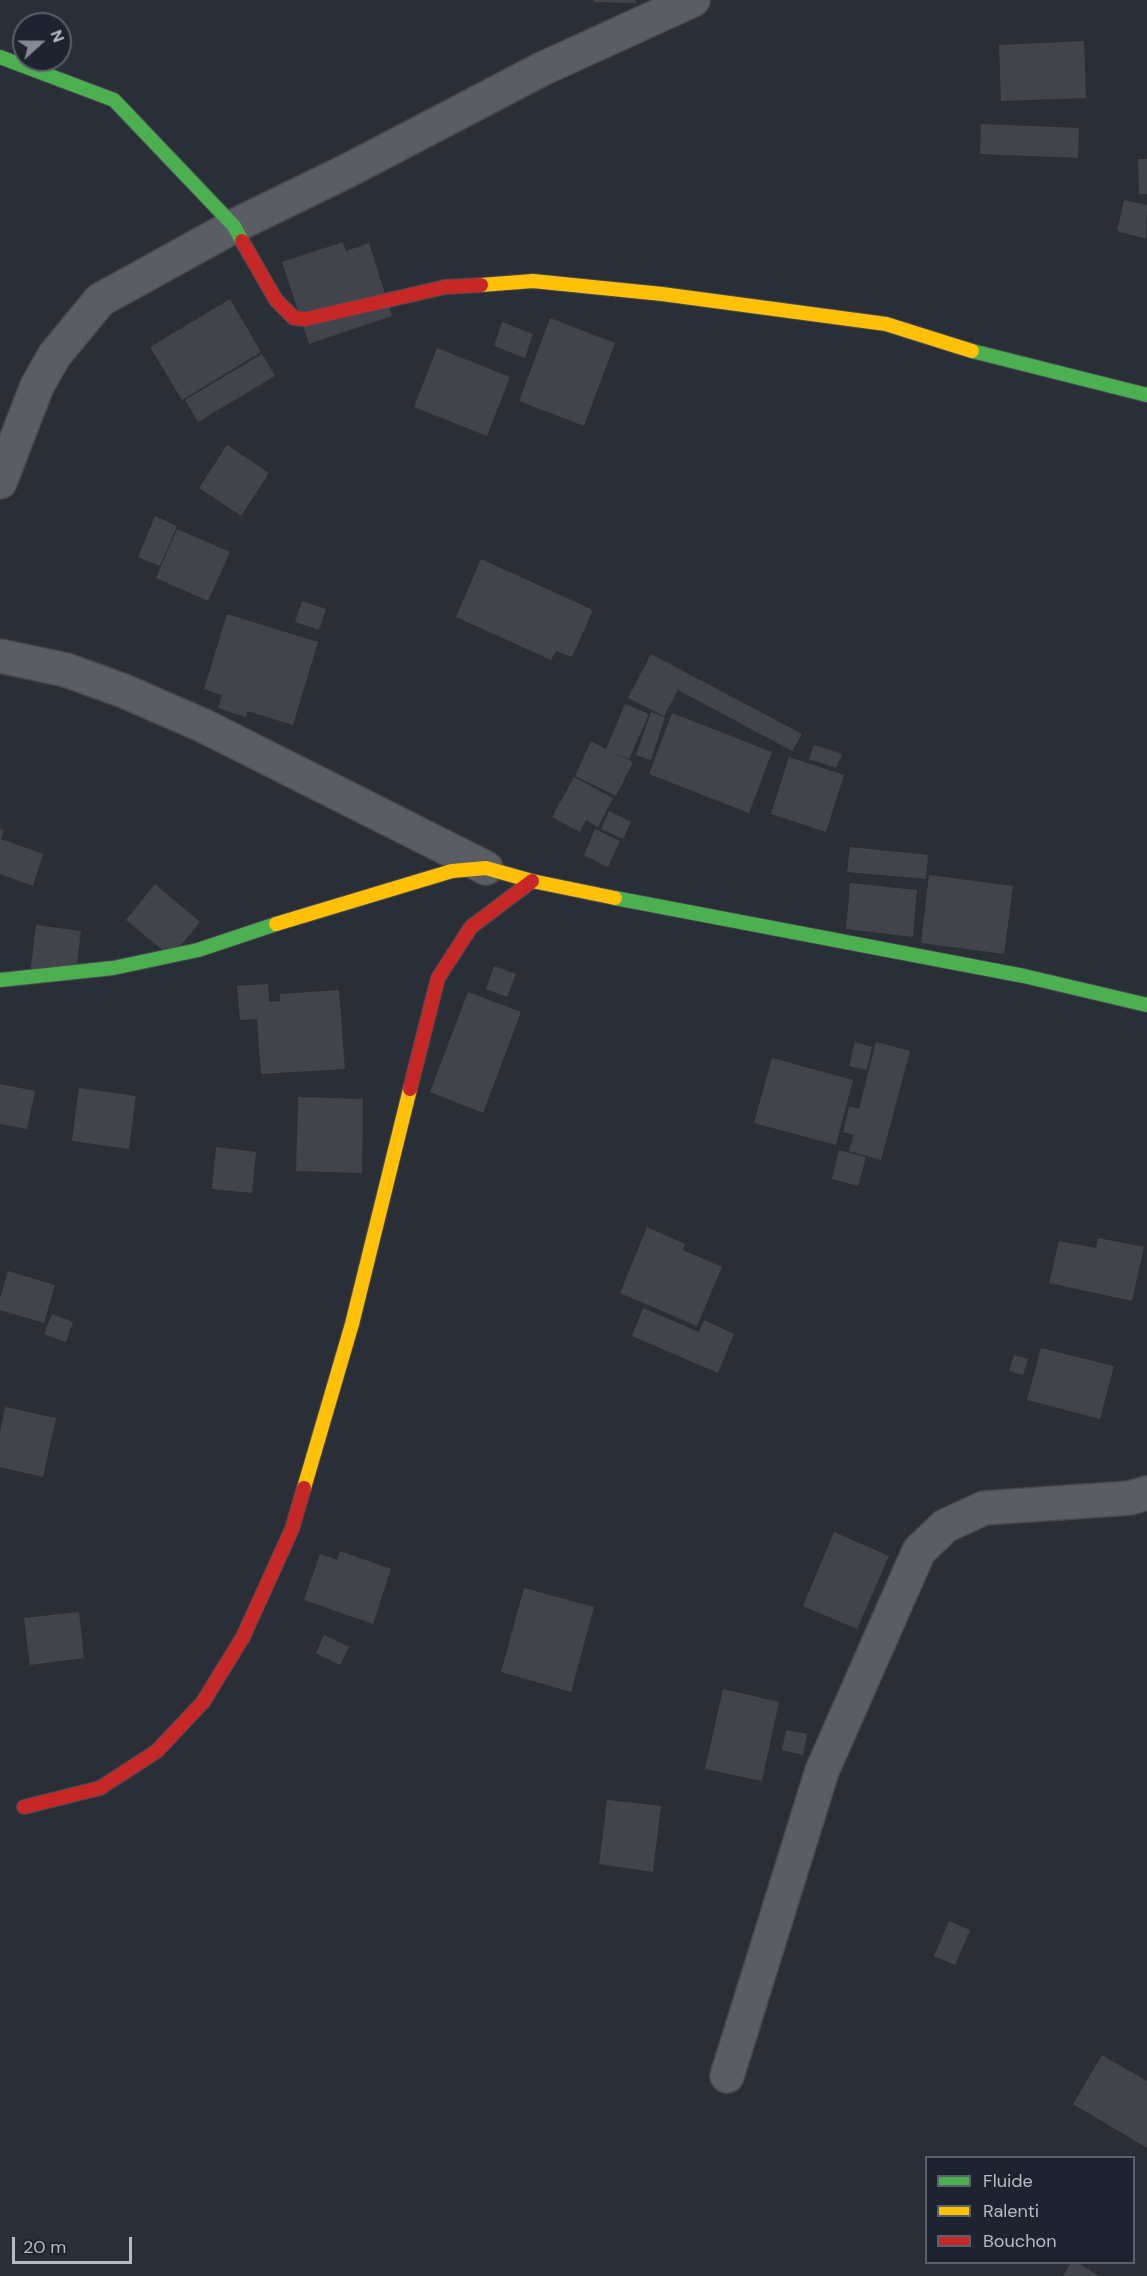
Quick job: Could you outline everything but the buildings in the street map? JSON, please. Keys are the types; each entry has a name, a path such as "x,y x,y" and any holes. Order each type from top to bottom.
{"street":[{"path":"0,482 48,366 99,300 234,226 347,171 542,69 693,0"},
{"path":"0,57 114,100 234,226 276,300 294,318 306,319 445,287 533,281 662,294 886,324 995,358 1147,395"},
{"path":"0,656 66,670 124,691 194,721 486,868 532,881 1024,976 1147,1005"},
{"path":"0,980 113,968 198,950 284,921 409,884 452,872 486,868"},
{"path":"24,1807 100,1788 157,1751 203,1702 243,1637 292,1529 352,1324 438,978 471,927 532,881"},
{"path":"727,2076 822,1771 919,1551 945,1526 984,1508 1130,1498 1147,1493"}],"traffic: fast":[{"path":"0,57 114,100 234,226 242,241"},
{"path":"972,351 1147,395"},
{"path":"615,898 1024,976 1147,1005"},
{"path":"0,980 113,968 198,950 276,924"}],"traffic: slow":[{"path":"481,285 533,281 662,294 886,324 972,351"},
{"path":"276,924 452,871 486,868 532,881 615,898"},
{"path":"304,1488 352,1324 410,1089"}],"traffic: jam":[{"path":"242,241 276,300 294,318 306,319 445,287 481,285"},
{"path":"410,1089 438,978 471,927 532,881"},
{"path":"24,1807 100,1788 157,1751 203,1702 243,1637 292,1529 304,1488"}]}
